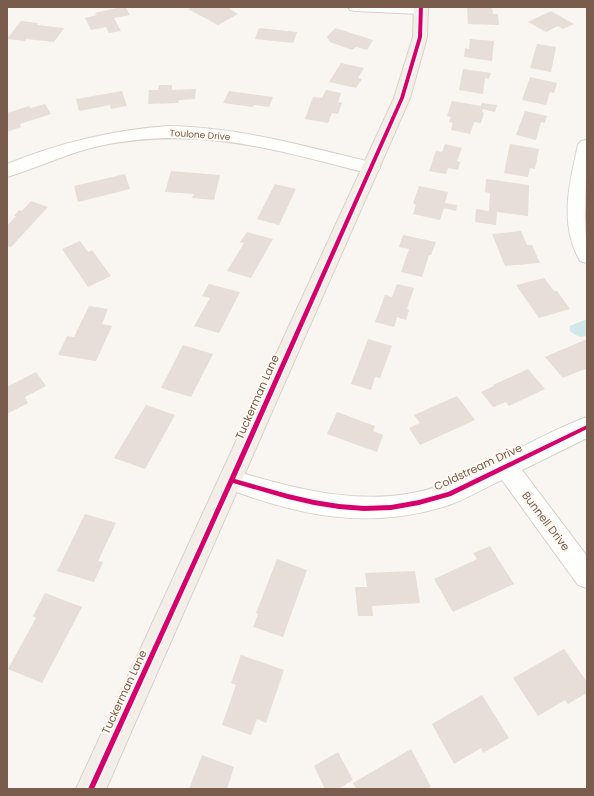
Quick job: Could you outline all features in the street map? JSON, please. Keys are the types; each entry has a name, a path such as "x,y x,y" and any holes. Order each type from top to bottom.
{"main road":[{"name":"Tuckerman Lane","path":"91,789 402,98 413,65 420,37 421,8"}],"street":[{"path":"355,7 421,8"},
{"name":"Toulone Drive","path":"7,171 33,160 91,142 168,132 191,132 238,137 371,168"},
{"path":"587,146 575,210 578,230 587,256"},
{"name":"Coldstream Drive","path":"231,480 299,500 335,507 363,509 392,508 428,501 449,494 587,427"},
{"name":"Bunnell Drive","path":"505,466 587,576"}],"water":[{"path":"587,319 587,335 580,337 570,331 570,326"}],"building":[{"path":"125,7 130,15 114,18 121,31 109,33 106,27 91,30 85,18 97,15 95,13"},
{"path":"193,7 232,7 229,9 238,14 218,25 188,9"},
{"path":"467,7 492,7 493,14 498,14 499,25 468,24"},
{"path":"551,11 574,24 563,29 558,26 546,32 528,22"},
{"path":"21,21 38,23 37,25 64,28 54,42 26,39 25,41 7,39"},
{"path":"259,28 297,32 293,43 255,39"},
{"path":"335,28 373,40 367,50 356,47 352,50 330,42 327,37"},
{"path":"470,39 494,41 492,61 464,57 465,48 469,49"},
{"path":"537,44 556,47 551,72 530,68"},
{"path":"341,63 364,68 358,78 362,79 356,88 329,82"},
{"path":"463,69 491,73 489,79 485,78 483,94 459,90"},
{"path":"530,77 557,83 554,93 550,92 546,105 522,100"},
{"path":"159,85 172,85 172,90 196,89 195,99 179,100 178,103 148,104 149,90 158,90"},
{"path":"326,90 341,93 338,102 342,103 338,114 332,113 328,123 305,119 313,97 322,98"},
{"path":"122,91 127,106 111,109 110,105 79,111 76,99"},
{"path":"229,91 273,97 269,107 254,105 253,107 223,103"},
{"path":"452,101 481,106 482,103 497,105 495,112 483,109 482,112 484,113 481,123 474,122 470,134 451,130 453,123 449,122 451,117 447,116"},
{"path":"45,104 51,114 20,124 21,127 7,132 7,113 29,106 31,108"},
{"path":"525,111 547,116 545,123 541,122 536,140 516,135"},
{"path":"445,144 462,148 457,161 460,162 458,170 448,168 446,174 429,171 436,151 442,152"},
{"path":"510,144 539,149 535,169 530,168 528,177 504,173"},
{"path":"171,171 220,175 214,200 192,198 194,194 165,192"},
{"path":"125,174 130,189 78,202 74,186"},
{"path":"486,179 529,185 528,216 497,212 496,225 475,222 476,209 489,211 490,193 485,192"},
{"path":"275,184 296,189 279,225 257,219"},
{"path":"419,186 448,192 445,203 457,205 456,211 444,208 440,220 413,214 416,205 413,203"},
{"path":"31,201 48,207 11,247 7,246 7,226 19,210 22,211"},
{"path":"521,231 527,245 532,245 540,263 505,266 492,234"},
{"path":"247,232 273,239 251,278 227,271 244,243 240,242"},
{"path":"403,235 436,242 431,255 429,255 422,277 401,272 409,249 399,247"},
{"path":"80,241 88,252 92,250 111,276 88,287 62,249"},
{"path":"544,278 554,291 557,291 570,309 539,318 516,285"},
{"path":"209,284 240,292 219,333 194,326 210,298 202,296"},
{"path":"397,284 414,288 407,309 409,310 406,320 397,317 394,327 375,322 385,295 392,297"},
{"path":"89,306 108,309 102,324 112,326 96,361 58,355 67,336 74,337"},
{"path":"368,339 392,346 380,378 375,377 371,390 351,384"},
{"path":"587,339 587,368 563,378 545,357"},
{"path":"183,345 213,354 191,397 161,388"},
{"path":"528,369 545,389 509,406 506,402 493,407 481,392 494,386 493,385"},
{"path":"36,372 46,386 25,397 28,403 7,414 7,387"},
{"path":"457,396 475,420 420,445 409,428 420,423 414,415"},
{"path":"146,405 175,415 145,469 114,458"},
{"path":"337,412 375,426 373,431 383,435 377,452 327,434"},
{"path":"85,514 116,523 98,561 103,562 94,582 57,571"},
{"path":"490,546 514,584 453,612 434,579 477,559 473,553"},
{"path":"277,559 307,570 283,637 253,627 258,614 256,613"},
{"path":"415,571 420,603 372,606 373,616 358,616 355,587 367,587 365,573"},
{"path":"45,593 82,607 42,683 8,669 36,618 33,616"},
{"path":"564,649 587,682 587,693 568,704 565,700 538,716 513,678"},
{"path":"241,655 284,670 266,723 257,719 251,735 222,725 236,685 231,683"},
{"path":"482,695 509,738 483,753 481,748 454,764 432,724"},
{"path":"411,749 431,787 426,789 356,789 353,783"},
{"path":"338,752 353,780 338,789 325,789 314,766"},
{"path":"202,755 234,767 227,789 189,789"}],"cycle path":[{"path":"91,789 202,546 402,98 420,37 421,7"},
{"path":"231,480 314,503 339,507 391,507 419,502 449,494 587,427"}]}
